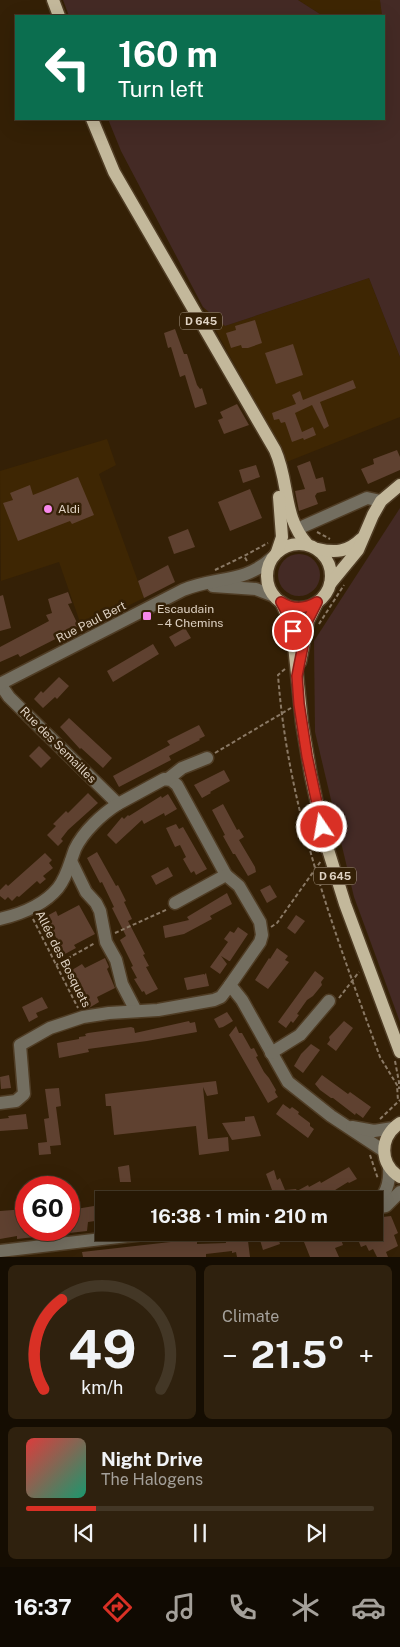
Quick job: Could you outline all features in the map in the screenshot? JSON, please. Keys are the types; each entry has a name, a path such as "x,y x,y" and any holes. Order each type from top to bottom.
{"main road":[{"path":"53,0 59,15"},
{"name":"D 645","path":"92,120 111,166 259,422 280,462 292,521 297,532 313,547"},
{"name":"D 645","path":"100,120 124,183 142,220"},
{"name":"D 645","path":"259,422 276,479 282,531 275,555"},
{"path":"362,537 354,545 340,551 331,552 301,543 290,545 275,555 268,568 267,579 270,589 277,599 297,608 308,607 317,602 358,550 362,537 381,501 400,485"},
{"path":"313,547 329,563 330,584"},
{"name":"D 645","path":"277,599 292,626 293,672 311,776 328,851 342,896 398,1046"},
{"name":"D 645","path":"293,672 308,620 317,602"},
{"path":"398,1125 386,1139 384,1152 389,1168 400,1177"}],"street":[{"path":"304,526 367,498 381,501"},
{"name":"Rue Paul Bert","path":"0,684 183,590 254,572 275,555"},
{"name":"Rue Paul Bert","path":"196,586 256,589 277,599"},
{"name":"Rue des Semailles","path":"0,684 9,697 118,804"},
{"path":"0,919 42,902 56,890 65,877 79,842 110,810 160,781 168,779 182,768 207,758"},
{"path":"0,1103 16,1101 24,1094 20,1045 50,1028 83,1017 109,1013 158,1010 218,999 223,995 260,942 261,926 242,890 236,882 226,875 177,785 168,779"},
{"path":"71,861 86,892 96,903 100,911 104,938 116,960 122,984 136,1011"},
{"path":"175,903 226,875"},
{"path":"230,985 242,1000 292,1087 384,1152"},
{"path":"271,1052 300,1035 329,1001"},
{"path":"345,1124 374,1131 398,1125"},
{"path":"383,1195 390,1176 389,1168"},
{"path":"383,1206 386,1206 400,1192"},
{"path":"0,1251 95,1240"}],"path":[{"path":"304,526 333,541 340,551"},
{"path":"254,572 244,556 271,542 274,533 282,531"},
{"path":"308,620 320,624 346,582"},
{"path":"293,672 282,670 278,675 295,794 314,870 382,1061 397,1085 398,1101 399,1082 394,1057 398,1046"},
{"path":"207,758 299,704"},
{"path":"262,934 277,923 328,851"},
{"name":"Allée des Bosquets","path":"28,909 83,1017"},
{"path":"329,1001 338,999 366,962"}],"shaded area":[{"path":"63,0 298,0 321,15 69,15"},
{"path":"298,0 380,0 382,15 321,15"},
{"path":"380,0 400,0 400,357 369,278 225,326 203,307 121,151 108,120 385,120 385,15 382,15"},
{"path":"369,278 400,357 400,417 284,463 249,391 203,307 225,326"},
{"path":"107,439 116,465 99,474 144,598 82,628 59,562 1,581 0,471"},
{"path":"400,508 400,1022 354,897 315,732 314,641"},
{"path":"299,554 314,560 320,575 314,590 299,596 284,590 278,575 284,560"}],"building":[{"path":"255,320 262,343 248,348 242,348 241,345 231,348 226,333 236,330 235,326"},
{"path":"175,329 184,354 187,354 197,385 200,389 202,388 207,404 195,408 185,375 180,377 171,347 168,348 164,333"},
{"path":"293,344 303,375 276,384 265,353"},
{"path":"353,380 356,388 320,402 329,426 324,429 312,405 295,413 302,432 313,427 316,435 292,442 285,422 281,423 279,419 274,420 272,413 296,404 292,395 300,391 303,400"},
{"path":"237,404 249,425 224,434 218,420 223,418 220,412"},
{"path":"397,450 400,457 400,470 368,484 361,469 374,464 373,459"},
{"path":"310,461 316,479 323,477 326,491 317,493 315,496 318,504 299,511 295,491 305,489 297,466"},
{"path":"256,465 260,477 243,483 239,470"},
{"name":"Aldi","path":"78,477 94,515 72,524 70,521 18,541 3,503 13,500 10,493 30,485 33,495"},
{"path":"250,489 262,518 230,531 218,502"},
{"path":"188,529 195,547 174,554 168,537"},
{"path":"168,565 175,582 144,598 138,581"},
{"path":"68,592 72,603 68,604 79,627 20,657 18,654 0,662 0,647 49,621 46,615 52,613 48,599"},
{"path":"3,595 11,628 0,631 0,596"},
{"path":"185,628 191,638 175,647 169,637"},
{"path":"153,644 159,654 113,682 107,671"},
{"path":"59,677 69,686 57,699 55,697 43,708 34,699"},
{"path":"69,718 112,758 103,768 80,749 60,727"},
{"path":"199,725 205,736 200,740 169,756 171,760 119,787 113,776 170,745 167,741"},
{"path":"39,746 51,758 41,768 29,756"},
{"path":"224,770 230,781 202,798 194,785"},
{"path":"88,793 98,803 68,830 61,839 63,841 58,846 47,835 56,826 53,824 66,811 68,813"},
{"path":"168,794 177,809 165,816 164,813 144,824 142,820 116,844 107,835 122,817 124,819 161,796 162,798"},
{"path":"223,804 237,830 239,829 244,837 239,840 255,867 256,872 248,876 223,836 225,835 212,810"},
{"path":"176,824 179,829 183,827 207,869 196,875 194,871 191,873 183,859 186,857 180,845 175,847 166,828"},
{"path":"97,852 126,901 124,902 132,919 128,921 145,954 143,955 149,966 146,967 158,989 146,995 134,979 137,978 131,967 133,966 120,940 126,936 112,908 114,907 102,882 100,883 87,858"},
{"path":"45,853 52,860 49,863 53,868 43,876 46,879 40,884 37,881 12,901 8,897 5,900 0,896 0,890 6,884 8,886"},
{"path":"168,867 173,876 156,885 151,876"},
{"path":"270,885 277,897 267,903 260,890"},
{"path":"227,893 232,904 210,916 212,919 184,934 165,938 163,926 189,920 187,917"},
{"path":"79,905 95,934 74,945 76,948 65,954 45,917 56,911 58,916"},
{"path":"296,915 305,921 295,934 287,928"},
{"path":"238,927 248,934 230,961 221,956 227,964 220,974 210,967 228,942 224,939 230,931 234,933"},
{"path":"277,948 288,956 285,960 289,962 268,989 255,980"},
{"path":"105,958 109,967 107,969 115,988 97,997 99,1002 89,1008 72,970 82,964 85,968"},
{"path":"315,971 324,978 321,982 322,985 307,1000 293,1023 291,1021 286,1028 278,1022"},
{"path":"206,973 209,986 187,990 184,978 204,975"},
{"path":"42,997 48,1008 36,1013 38,1017 29,1022 22,1007"},
{"path":"227,1012 233,1021 219,1028 214,1019"},
{"path":"189,1021 190,1023 195,1022 197,1032 88,1049 89,1052 59,1058 57,1043 79,1039 79,1037 86,1036 85,1034 88,1033 131,1027 134,1028 135,1033"},
{"path":"344,1021 353,1028 336,1051 327,1044 330,1040 329,1037"},
{"path":"236,1026 251,1049 254,1048 258,1056 256,1057 276,1090 275,1092 278,1097 268,1103 229,1035"},
{"path":"311,1044 320,1050 303,1073 294,1066 301,1054"},
{"path":"9,1075 11,1088 1,1089 0,1077"},
{"path":"322,1075 348,1094 350,1092 371,1107 363,1118 356,1113 355,1115 320,1090 315,1084"},
{"path":"216,1081 218,1094 207,1096 203,1087 208,1139 228,1137 229,1151 199,1155 196,1126 114,1135 111,1106 106,1106 105,1094"},
{"path":"59,1088 61,1106 56,1107 61,1145 50,1146 51,1154 39,1155 38,1143 47,1142 44,1119 49,1118 45,1089"},
{"path":"283,1104 290,1109 292,1107 310,1123 310,1126 314,1129 308,1138 276,1114"},
{"path":"26,1114 28,1129 0,1131 0,1119"},
{"path":"254,1116 261,1136 232,1140 222,1123 245,1121 245,1117"},
{"path":"129,1165 131,1182 120,1182 118,1167"},
{"path":"349,1167 357,1179 334,1191 297,1191 320,1181 321,1183"},
{"path":"274,1170 277,1180 280,1178 285,1190 296,1189 297,1191 272,1191 266,1174"},
{"path":"95,1206 95,1221 88,1222 87,1231 80,1232 80,1208"},
{"path":"15,1210 15,1236 0,1239 0,1211"},
{"path":"391,1216 398,1233 394,1235 398,1246 386,1252 388,1257 377,1257 373,1249 369,1251 366,1245 361,1247 359,1241 383,1241 383,1217"},
{"path":"179,1241 197,1241 197,1244 226,1243 226,1241 248,1241 250,1257 237,1257 236,1252 232,1253 232,1251 206,1254 206,1257 83,1257 82,1252"},
{"path":"260,1241 279,1241 280,1244 263,1250"},
{"path":"304,1241 341,1241 343,1245 335,1248 339,1257 310,1257"}],"place":[{"name":"Aldi","path":"48,509"},
{"name":"Escaudain – 4 Chemins","path":"147,616"}],"route":[{"path":"293,631 289,617 281,602 301,608 308,607 317,602 308,620 297,676 307,756 322,827"}]}
